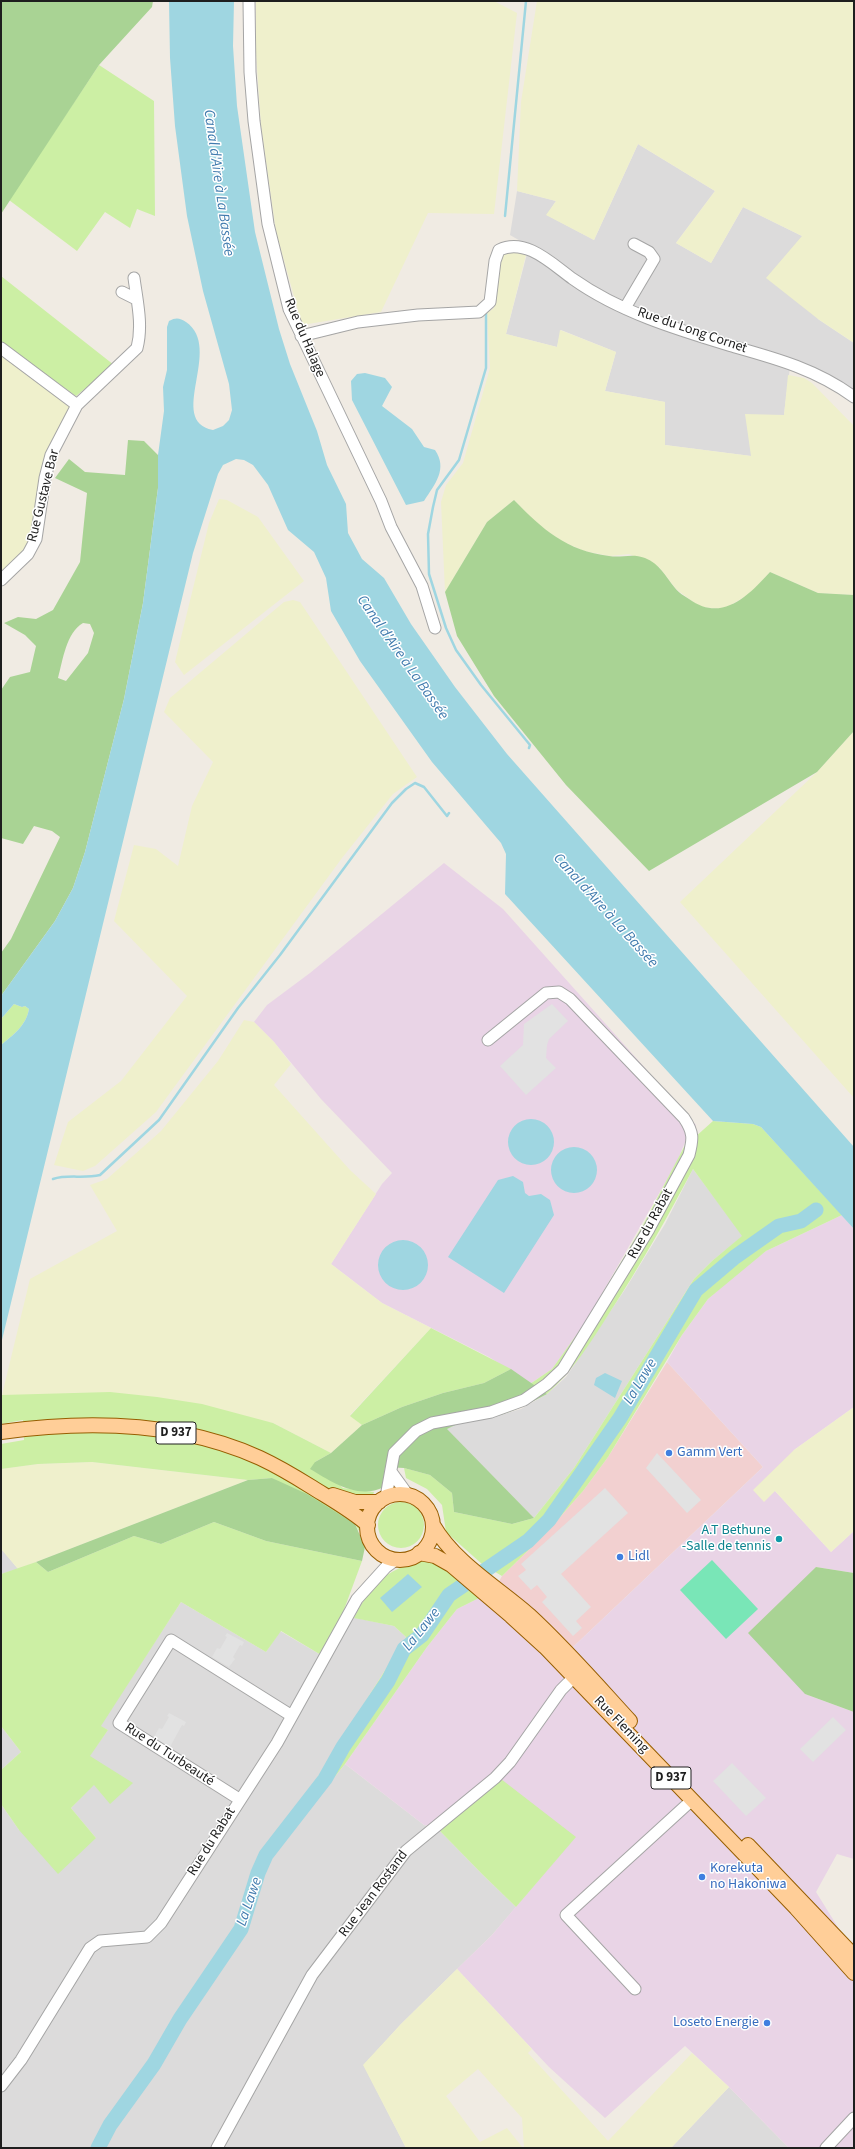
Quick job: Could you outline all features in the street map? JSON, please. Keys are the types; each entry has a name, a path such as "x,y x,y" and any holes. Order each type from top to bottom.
{"main road":[{"name":"D 937","path":"1,1432 61,1426 97,1425 161,1430 190,1435 241,1450 260,1458 315,1489 368,1525"},
{"name":"D 937","path":"315,1489 355,1502 382,1499"},
{"path":"397,1494 408,1495 421,1501 426,1506 432,1518 433,1526 430,1541 419,1553 412,1557 397,1559 385,1555 375,1548 370,1537 368,1525 373,1509 382,1499 397,1494"},
{"name":"Rue Fleming","path":"433,1526 468,1572"},
{"name":"Rue Fleming","path":"419,1553 435,1556 468,1572 530,1616 585,1670 680,1776 854,1956"},
{"name":"Rue Fleming","path":"485,1585 575,1676 796,1908 854,1973"}],"street":[{"name":"Rue du Halage","path":"249,1 250,72 254,121 268,224 288,309 381,501 391,526 422,586 435,628"},
{"path":"625,308 654,259 649,252 634,244"},
{"name":"Rue du Long Cornet","path":"301,336 358,322 418,315 479,312 490,302 495,261 499,250 509,245 524,246 592,293 680,330 794,364 833,381 854,396"},
{"name":"Rue Gustave Bar","path":"1,580 28,554 36,539 45,478 51,455 77,405 137,348 139,338 139,315 134,278"},
{"path":"122,292 136,299"},
{"path":"1,348 77,405"},
{"name":"Rue du Rabat","path":"382,1499 392,1473 394,1453 416,1431 432,1423 491,1412 524,1400 547,1384 563,1369 649,1230 688,1155 692,1143 691,1129 684,1118 570,999 559,992 546,993 488,1040"},
{"path":"392,1473 408,1495"},
{"name":"Rue du Rabat","path":"1,2086 22,2060 90,1948 100,1942 147,1937 161,1923 292,1716 357,1599 386,1567 397,1559"},
{"name":"Rue du Turbeauté","path":"239,1799 119,1724 172,1640 292,1716"},
{"name":"Rue Jean Rostand","path":"217,2148 236,2118 275,2041 312,1975 406,1851 495,1778 510,1762 561,1690 575,1676"},
{"path":"635,1989 566,1915 692,1800"},
{"path":"826,2148 854,2118"}],"shaded area":[{"path":"638,144 715,191 676,243 711,263 743,207 802,236 818,319 854,343 854,394 790,367 784,415 751,456 665,445 665,402 605,391 616,352 561,330 557,347 506,334 529,246 510,235 517,191 556,201 547,215 594,240"},
{"path":"444,863 503,909 696,1125 689,1132 677,1162 585,1323 552,1369 530,1384 489,1357 382,1303 331,1264 382,1184 392,1173 321,1099 274,1042 254,1022 267,1005 310,973"},
{"path":"552,1004 568,1021 549,1039 547,1045 546,1058 556,1068 526,1095 500,1066 523,1045 524,1024"},
{"path":"693,1169 743,1236 712,1261 694,1279 574,1468 534,1518 446,1429 458,1423 486,1419 521,1409 547,1394 566,1377 626,1288 665,1224"},
{"path":"842,1215 854,1229 854,1407 794,1450 775,1491 831,1552 854,1531 854,1573 816,1567 805,1694 854,1712 854,1859 837,1854 816,1892 854,1953 854,2148 789,2148 729,2087 685,2046 605,2118 549,2067 457,1969 492,1935 575,1837 424,1825 345,1764 427,1647 457,1609 481,1597 567,1661 574,1646 763,1467 667,1362 682,1335 708,1299 741,1270 766,1251"},
{"path":"667,1362 763,1467 574,1646 567,1662 493,1592 502,1576 545,1534 583,1491 608,1457"},
{"path":"657,1453 701,1500 687,1513 646,1468"},
{"path":"605,1488 628,1513 561,1574 591,1607 576,1621 582,1628 573,1636 542,1602 547,1597 537,1585 531,1590 518,1576 526,1570 521,1564"},
{"path":"1,1548 18,1569 1,1574"},
{"path":"181,1602 266,1652 280,1631 321,1655 342,1615 394,1626 406,1637 316,1780 299,1803 307,1811 345,1764 424,1825 437,1828 516,1907 492,1935 401,2024 364,2065 406,2148 1,2148 1,1804 19,1830 96,1838 71,1808 94,1784 89,1756 108,1730 100,1726"},
{"path":"227,1633 244,1642 242,1646 240,1645 233,1657 235,1659 229,1667 212,1657 217,1648 220,1649 227,1637 225,1636"},
{"path":"169,1713 186,1722 184,1726 182,1725 170,1747 154,1737 159,1728 162,1729 169,1717 167,1716"},
{"path":"833,1717 846,1730 813,1762 800,1749"},
{"path":"1,1726 21,1752 1,1770"},
{"path":"732,1763 766,1798 746,1816 713,1781"},
{"path":"729,2087 789,2148 671,2148"}],"green space":[{"path":"1,1 153,1 152,7 99,65 1,214"},
{"path":"256,1 494,1 517,13 494,214 428,213 381,312 302,325 276,232 261,126 256,53"},
{"path":"537,1 854,1 854,343 818,319 766,278 802,236 743,207 711,263 676,243 715,191 638,144 594,240 546,215 556,201 517,191 521,102"},
{"path":"99,65 154,101 155,216 137,209 130,228 105,212 77,251 9,200"},
{"path":"506,251 527,251 506,334 557,347 560,330 616,352 605,391 665,402 665,445 751,456 745,414 784,415 788,375 804,378 812,383 854,426 854,595 818,593 770,572 751,593 724,609 700,607 676,589 659,567 629,554 610,556 584,551 561,541 535,522 514,500 487,522 445,592 441,502 446,485 463,463 490,368 487,313 494,308 501,257"},
{"path":"1,276 114,365 76,396 8,348 1,342"},
{"path":"1,348 77,405 51,455 36,539 1,580"},
{"path":"128,440 144,441 158,455 158,488 143,603 124,699 85,852 73,888 55,921 1,996 1,953 11,939 60,837 52,831 34,826 23,844 1,838 1,690 10,677 30,672 36,646 25,635 4,623 18,617 36,619 53,610 80,562 87,493 55,478 69,459 85,472 125,475","holes":["83,623 90,624 94,633 88,653 66,681 58,678 66,648 73,633 77,627"]},
{"path":"219,499 227,500 258,517 304,581 184,675 175,662 209,523"},
{"path":"514,500 545,529 568,544 594,553 645,558 655,564 662,571 678,591 701,606 712,608 734,604 753,590 770,572 818,593 854,595 854,731 817,772 649,871 566,785 494,696 457,636 445,592 487,522"},
{"path":"293,600 300,602 417,777 393,794 342,858 156,1112 95,1166 83,1171 54,1165 68,1122 121,1081 187,996 114,921 134,845 156,849 178,866 192,806 213,762 164,712 170,698 284,602"},
{"path":"854,731 854,1098 680,902 817,772"},
{"path":"14,1004 22,1007 25,1006 29,1009 22,1025 1,1045 1,1019"},
{"path":"244,1020 254,1022 274,1042 291,1064 274,1085 350,1170 376,1194 331,1264 382,1303 431,1328 350,1415 362,1425 331,1453 273,1423 26,1396 2,1395 30,1279 117,1231 90,1185 107,1179 161,1131 218,1061"},
{"path":"713,1121 753,1124 761,1127 842,1215 766,1251 708,1299 682,1335 608,1457 583,1491 545,1534 502,1576 482,1564 446,1532 442,1505 427,1489 406,1478 404,1468 430,1475 452,1493 454,1512 512,1524 534,1518 574,1468 694,1279 712,1261 742,1236 693,1169 643,1259 581,1356 565,1376 547,1394 530,1384 552,1369 585,1323 643,1225 684,1147"},
{"path":"431,1328 511,1369 484,1383 443,1393 402,1407 362,1425 350,1416"},
{"path":"511,1369 547,1394 502,1415 462,1423 447,1429 534,1518 512,1524 454,1512 452,1493 430,1475 404,1468 385,1467 384,1487 365,1492 336,1484 310,1469 315,1462 331,1453 362,1425 402,1407 443,1393 484,1383"},
{"path":"110,1392 202,1404 273,1423 331,1453 315,1462 343,1488 374,1492 359,1531 355,1524 272,1478 248,1480 92,1462 38,1464 1,1469 1,1444 24,1440 23,1420 1,1424 2,1395"},
{"path":"854,1407 854,1531 831,1552 775,1491 764,1502 753,1490 794,1450"},
{"path":"92,1462 248,1480 18,1569 1,1549 1,1469 38,1464"},
{"path":"272,1478 307,1494 355,1524 365,1547 362,1561 266,1541 214,1522 161,1544 134,1536 48,1572 36,1562 248,1480"},
{"path":"396,1502 406,1502 414,1506 420,1512 424,1520 424,1530 420,1538 414,1544 406,1548 396,1548 388,1544 382,1538 378,1530 378,1520 382,1512 388,1506"},
{"path":"214,1522 266,1541 362,1561 342,1615 321,1655 281,1631 266,1652 181,1602 101,1726 108,1730 90,1756 133,1783 110,1804 94,1785 71,1808 96,1838 58,1874 19,1830 1,1804 1,1770 21,1752 1,1726 1,1574 36,1562 48,1572 134,1536 161,1544"},
{"path":"712,1560 758,1609 726,1639 680,1590"},
{"path":"420,1561 434,1562 481,1597 457,1609 427,1647 345,1764 307,1811 299,1802 316,1780 406,1637 394,1626 354,1618 366,1597 380,1581 397,1569"},
{"path":"816,1567 854,1573 854,1712 805,1694 748,1633"},
{"path":"501,1779 576,1837 516,1907 437,1828"},
{"path":"457,1969 532,2049 528,2053 608,2141 692,2053 729,2087 671,2148 524,2148 522,2118 478,2069 446,2096 480,2142 507,2128 523,2148 406,2148 363,2065 401,2024"}],"water":[{"name":"Canal d'Aire à La Bassée","path":"169,1 234,1 233,46 237,106 255,232 279,329 290,364 317,431 327,465 346,504 348,533 362,559 384,578 411,624 455,687 507,754 854,1147 854,1229 761,1127 753,1124 713,1121 505,894 506,854 501,843 432,762 360,661 331,611 326,578 314,552 288,530 268,485 253,465 244,460 236,459 223,465 218,474 193,553 1,1344 1,1045 22,1025 29,1009 25,1006 22,1007 14,1004 1,1019 1,996 55,921 73,888 85,852 124,699 143,603 158,488 158,455 164,411 163,387 167,370 167,327 169,321 178,318 186,322 196,334 200,349 194,399 194,413 200,424 213,430 223,426 229,420 232,410 229,384 203,291 187,216 175,126 170,58"},
{"path":"365,373 385,378 392,387 382,406 412,429 424,447 435,450 439,457 440,470 436,482 424,501 406,505 352,400 351,381 357,374"},
{"path":"531,1119 544,1123 550,1129 554,1142 550,1155 544,1161 531,1165 518,1161 512,1155 508,1142 512,1129 518,1123"},
{"path":"574,1147 587,1151 593,1157 597,1170 593,1183 587,1189 574,1193 561,1189 555,1183 551,1170 555,1157 561,1151"},
{"path":"513,1176 523,1182 525,1193 529,1196 541,1194 550,1200 554,1215 504,1293 448,1257 498,1180"},
{"path":"398,1240 408,1240 421,1247 428,1260 428,1270 421,1283 408,1290 398,1290 389,1286 382,1279 378,1270 378,1260 382,1251 389,1244"},
{"path":"605,1373 622,1381 615,1398 594,1385 596,1378"},
{"path":"408,1574 422,1587 392,1612 380,1598"}],"waterway":[{"path":"505,216 526,1"},
{"path":"486,312 486,368 459,460 437,490 428,534 429,574 446,628 456,650 481,685 530,745 529,748"},
{"path":"53,1179 100,1175 159,1120 238,1008 280,955 392,803 406,789 415,783 424,787 447,816 449,813"},
{"name":"La Lawe","path":"98,2148 110,2125 154,2064 180,2019 241,1929 258,1873 266,1855 325,1779 343,1747 388,1681 404,1649 422,1635 449,1595 528,1541 549,1520 620,1418 696,1290 735,1257 779,1226 801,1221 816,1210"}],"place":[{"name":"Gamm Vert","path":"669,1453"},
{"name":"A.T Bethune -Salle de tennis","path":"779,1539"},
{"name":"Lidl","path":"620,1557"},
{"name":"Korekuta no Hakoniwa","path":"702,1877"},
{"name":"Loseto Energie","path":"767,2023"}]}
